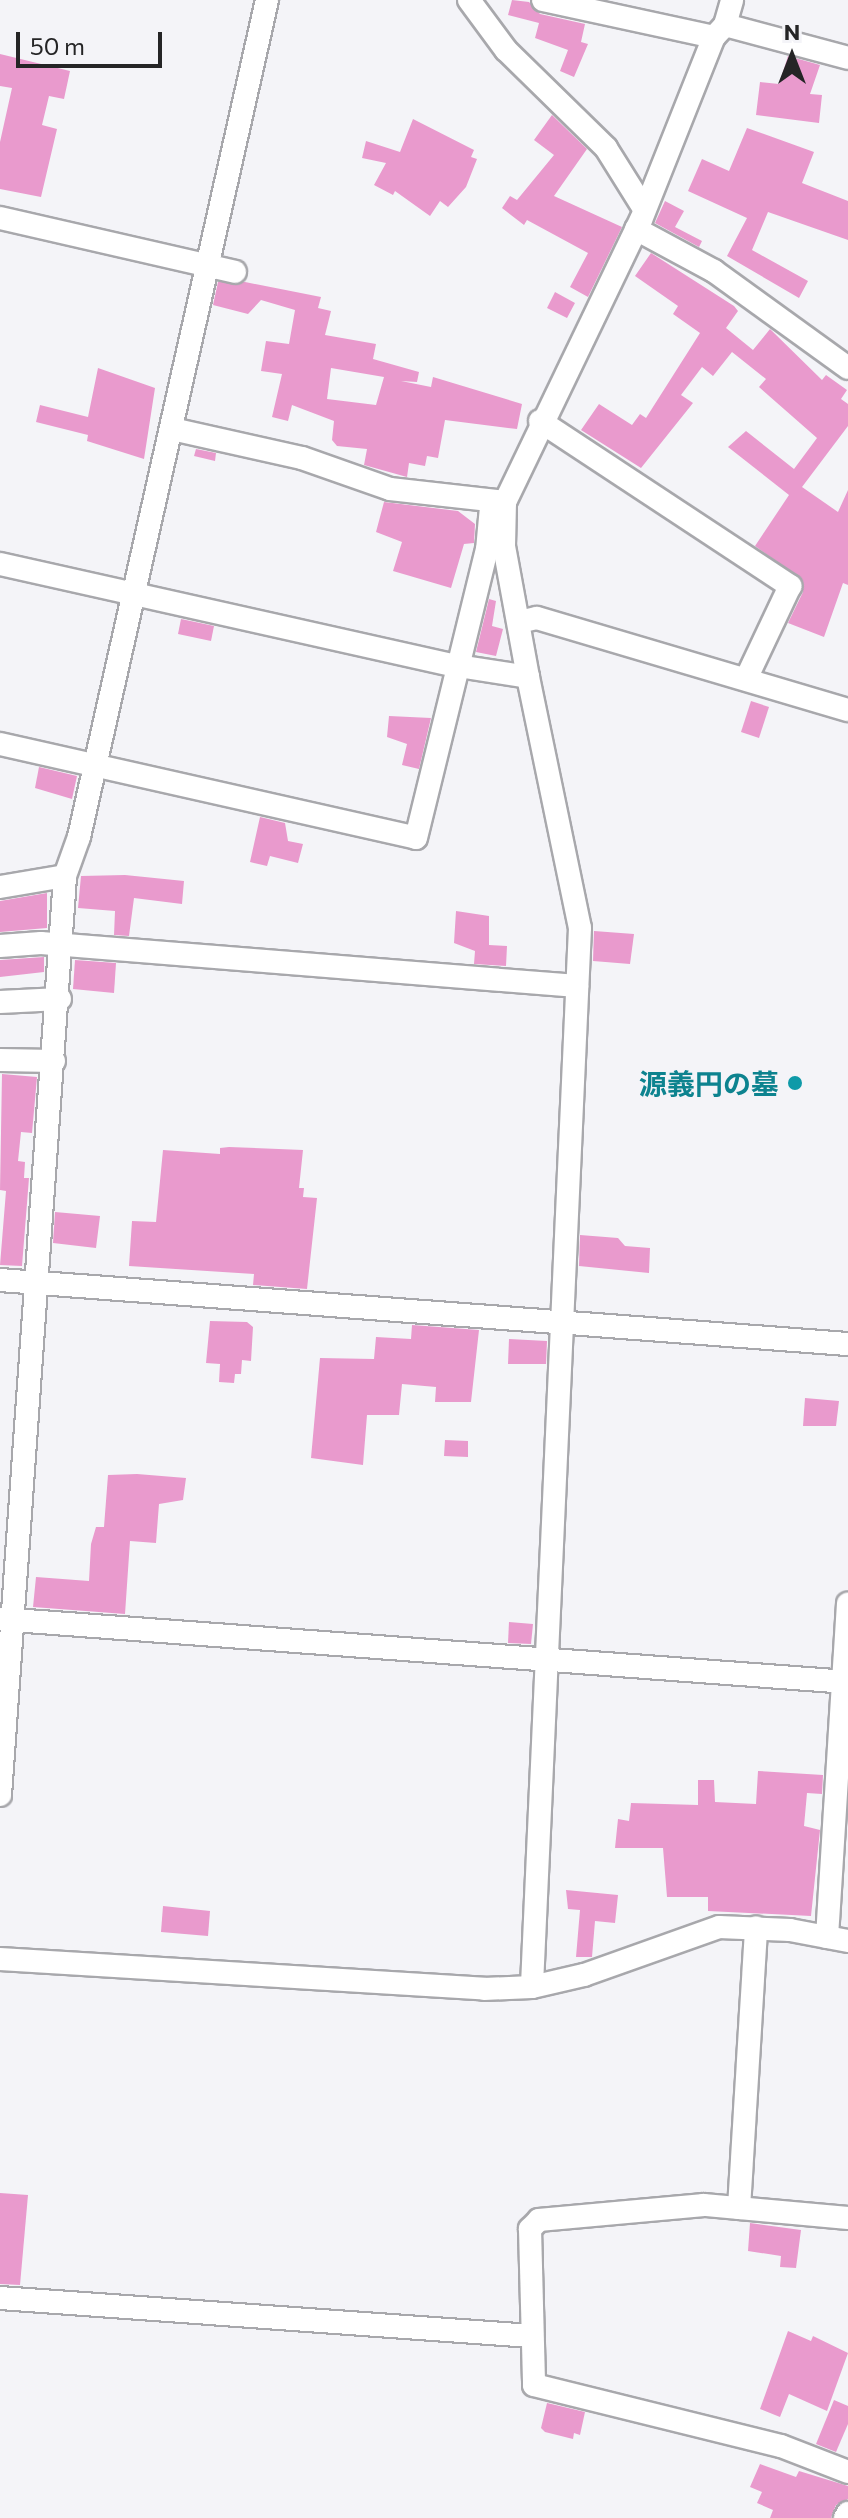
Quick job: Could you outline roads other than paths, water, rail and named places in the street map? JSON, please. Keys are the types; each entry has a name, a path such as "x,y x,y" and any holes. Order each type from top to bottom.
{"street":[{"path":"0,1795 6,1619 38,1283 60,999 65,876 94,766 172,429 267,0"},
{"path":"469,0 506,50 606,148 643,207"},
{"path":"543,0 720,31 848,58"},
{"path":"0,744 416,838 498,501 636,229 732,0"},
{"path":"0,218 235,272"},
{"path":"636,229 714,271 848,368"},
{"path":"540,421 790,586 746,679"},
{"path":"172,429 302,458 390,489 498,501"},
{"path":"498,501 528,677 578,908 532,1987"},
{"path":"0,564 458,666 528,677"},
{"path":"519,622 537,618 848,710"},
{"path":"0,887 65,876"},
{"path":"0,946 63,944 577,986"},
{"path":"0,1002 60,999"},
{"path":"0,1060 54,1061"},
{"path":"0,1280 848,1344"},
{"path":"0,1959 426,1989 532,1987 584,1975 672,1940 719,1927 756,1928 837,1939 848,1604"},
{"path":"6,1619 844,1682"},
{"path":"739,2208 756,1928"},
{"path":"848,2218 704,2205 539,2220 530,2229 534,2385 548,2392 781,2446 848,2472"},
{"path":"0,2298 532,2336"},
{"path":"845,2518 848,2513"}],"place":[{"name":"源義円の墓","path":"795,1083"}]}
